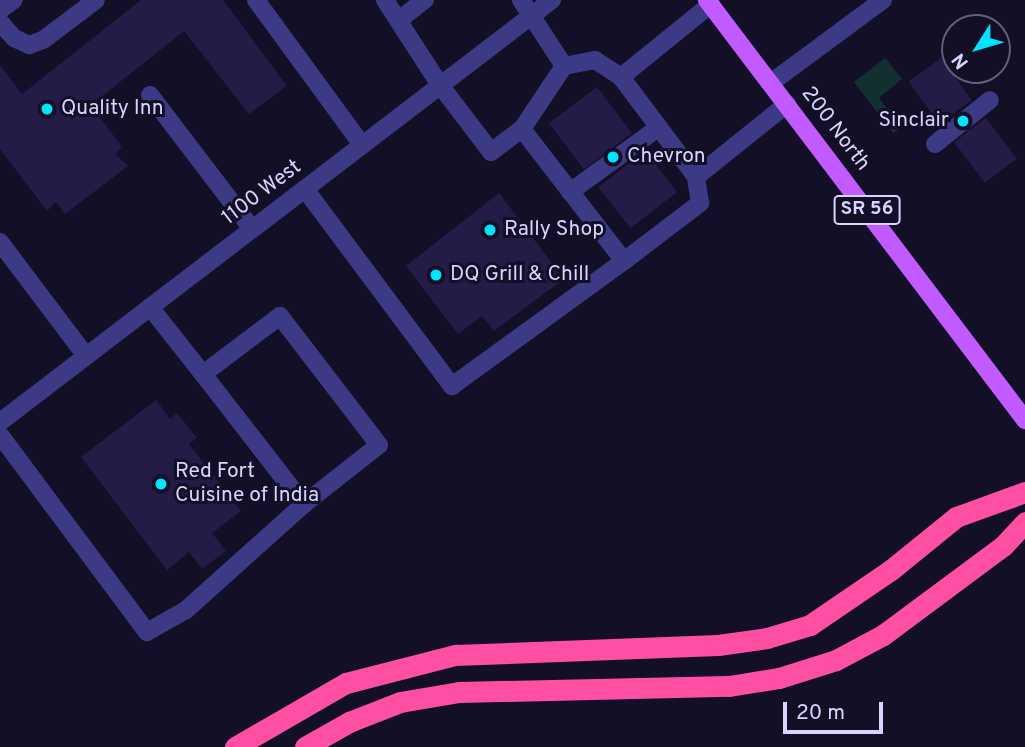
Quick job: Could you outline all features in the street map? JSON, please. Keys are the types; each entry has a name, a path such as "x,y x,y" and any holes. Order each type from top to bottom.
{"highway":[{"path":"235,747 346,683 455,654 718,645 767,639 810,625 892,569 956,517 1025,492"},
{"path":"305,747 349,722 400,702 459,692 729,686 779,678 836,660 883,635 1003,546 1025,522"}],"main road":[{"name":"200 North","path":"709,2 1025,420"}],"street":[{"path":"0,10 14,0"},
{"path":"0,22 14,38 29,45 43,40 96,0"},
{"path":"256,0 362,145"},
{"path":"305,189 452,386 699,203 696,177 621,77 595,60 564,66 522,129 491,152 440,85 385,0"},
{"path":"399,20 425,0"},
{"path":"521,0 529,18 564,66"},
{"name":"1100 West","path":"0,422 552,0"},
{"path":"772,82 882,0"},
{"path":"621,77 709,2"},
{"path":"150,96 252,229"},
{"path":"935,144 990,100"},
{"path":"696,177 787,104"},
{"path":"570,192 659,127"},
{"path":"522,129 624,261"},
{"path":"0,242 86,356"},
{"path":"150,307 304,504"},
{"path":"0,435 147,632 186,610 304,504 379,445 280,316 203,374"}],"green space":[{"path":"885,58 902,79 879,98 901,127 893,133 854,82"}],"building":[{"name":"Quality Inn","path":"141,0 223,0 287,86 249,114 184,31 91,105 122,147 115,154 128,166 65,214 56,202 47,211 0,149 0,65 22,94"},
{"path":"941,58 941,84 960,84 972,100 939,124 909,82"},
{"path":"597,87 632,133 584,169 549,123"},
{"path":"986,118 1017,159 985,183 954,142"},
{"path":"645,151 677,192 631,228 599,187"},
{"name":"Rally Shop","path":"499,193 564,279 494,331 482,316 458,334 406,266"},
{"name":"Red Fort Cuisine of India","path":"156,400 170,419 177,413 197,438 189,444 241,511 212,533 226,551 202,569 189,552 167,570 81,457"}],"place":[{"name":"Quality Inn","path":"47,109"},
{"name":"Sinclair","path":"963,121"},
{"name":"Chevron","path":"613,157"},
{"name":"Rally Shop","path":"490,230"},
{"name":"DQ Grill & Chill","path":"436,275"},
{"name":"Red Fort Cuisine of India","path":"161,484"}]}
